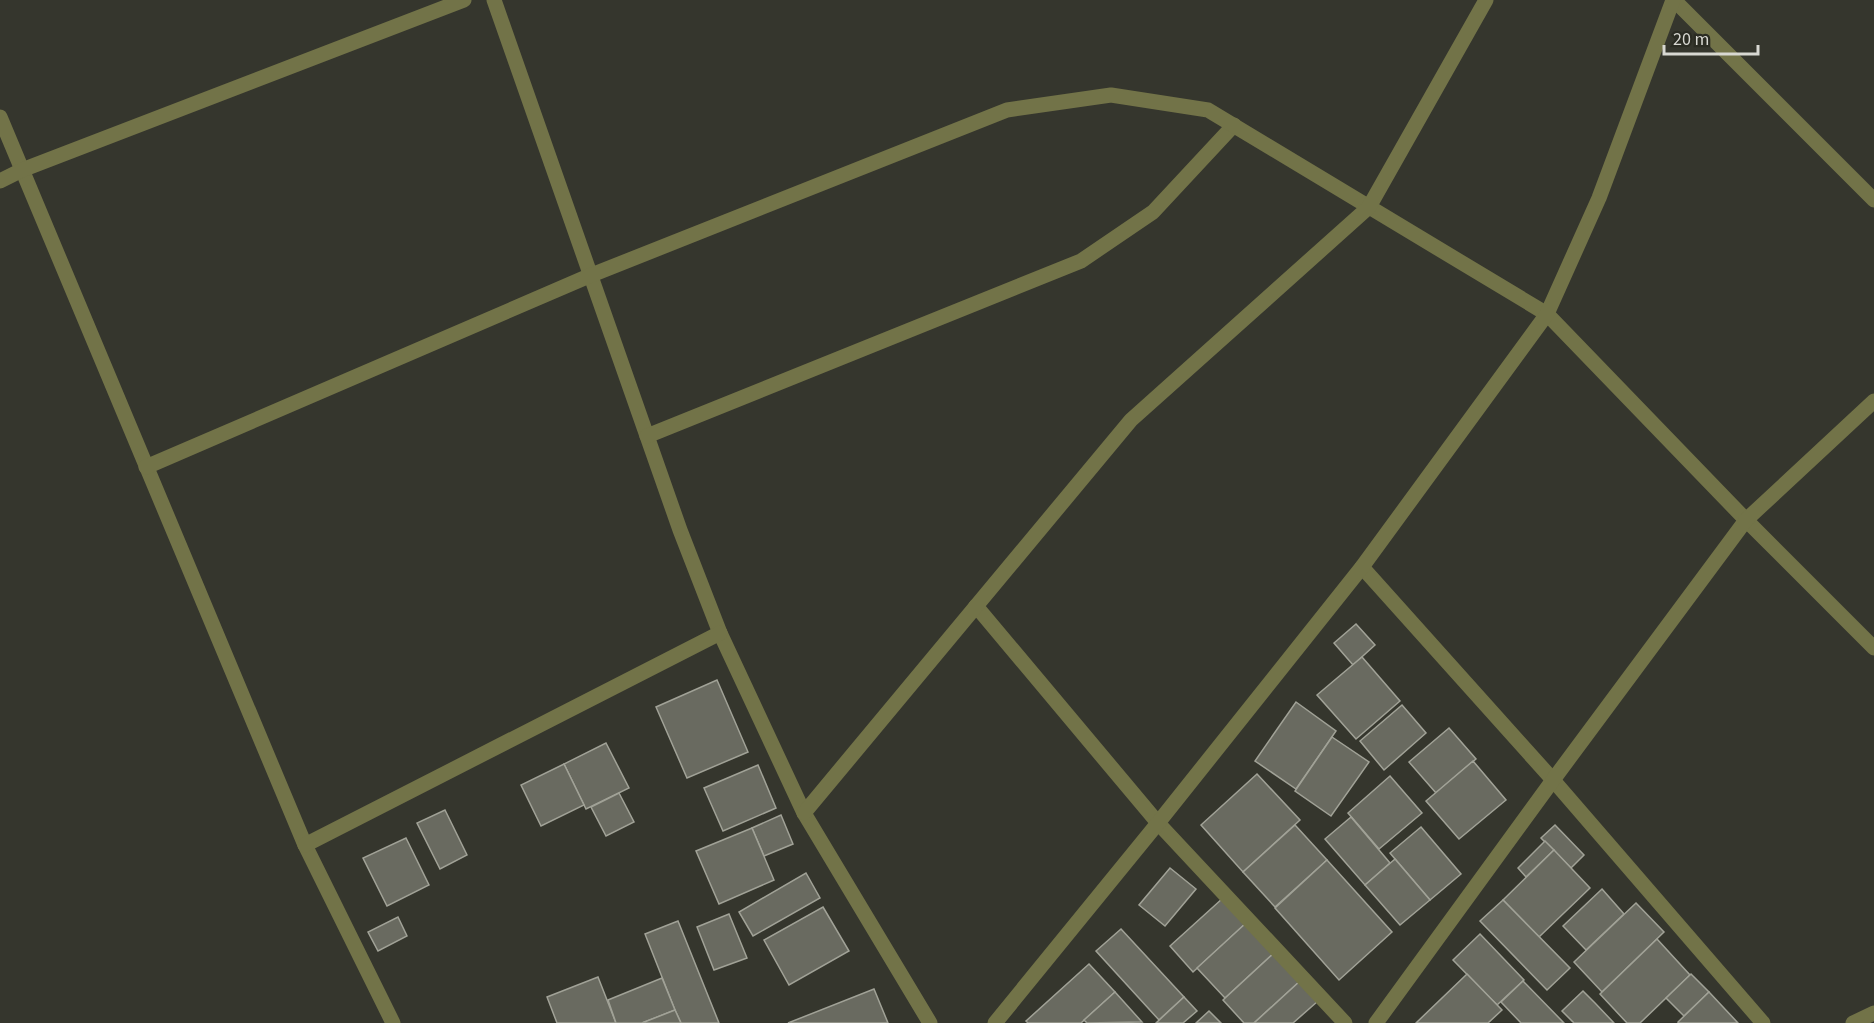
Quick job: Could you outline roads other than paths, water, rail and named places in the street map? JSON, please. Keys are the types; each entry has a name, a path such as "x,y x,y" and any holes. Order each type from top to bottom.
{"street":[{"path":"0,181 22,170 464,0"},
{"path":"494,0 646,436 720,633 804,813 930,1023"},
{"path":"804,813 1131,420 1369,207 1486,0"},
{"path":"1002,1020 1362,567 1547,314 1599,198 1673,0 1874,200"},
{"path":"146,468 589,276 1007,110 1111,95 1208,110 1547,314 1746,520 1874,648"},
{"path":"0,117 305,845 393,1023"},
{"path":"646,436 1081,261 1153,212 1234,125"},
{"path":"1378,1022 1553,780 1746,520 1874,401"},
{"path":"1362,567 1553,780 1763,1023"},
{"path":"976,606 1158,823 1345,1023"},
{"path":"305,845 720,633"},
{"path":"1853,1023 1874,1012"}]}
